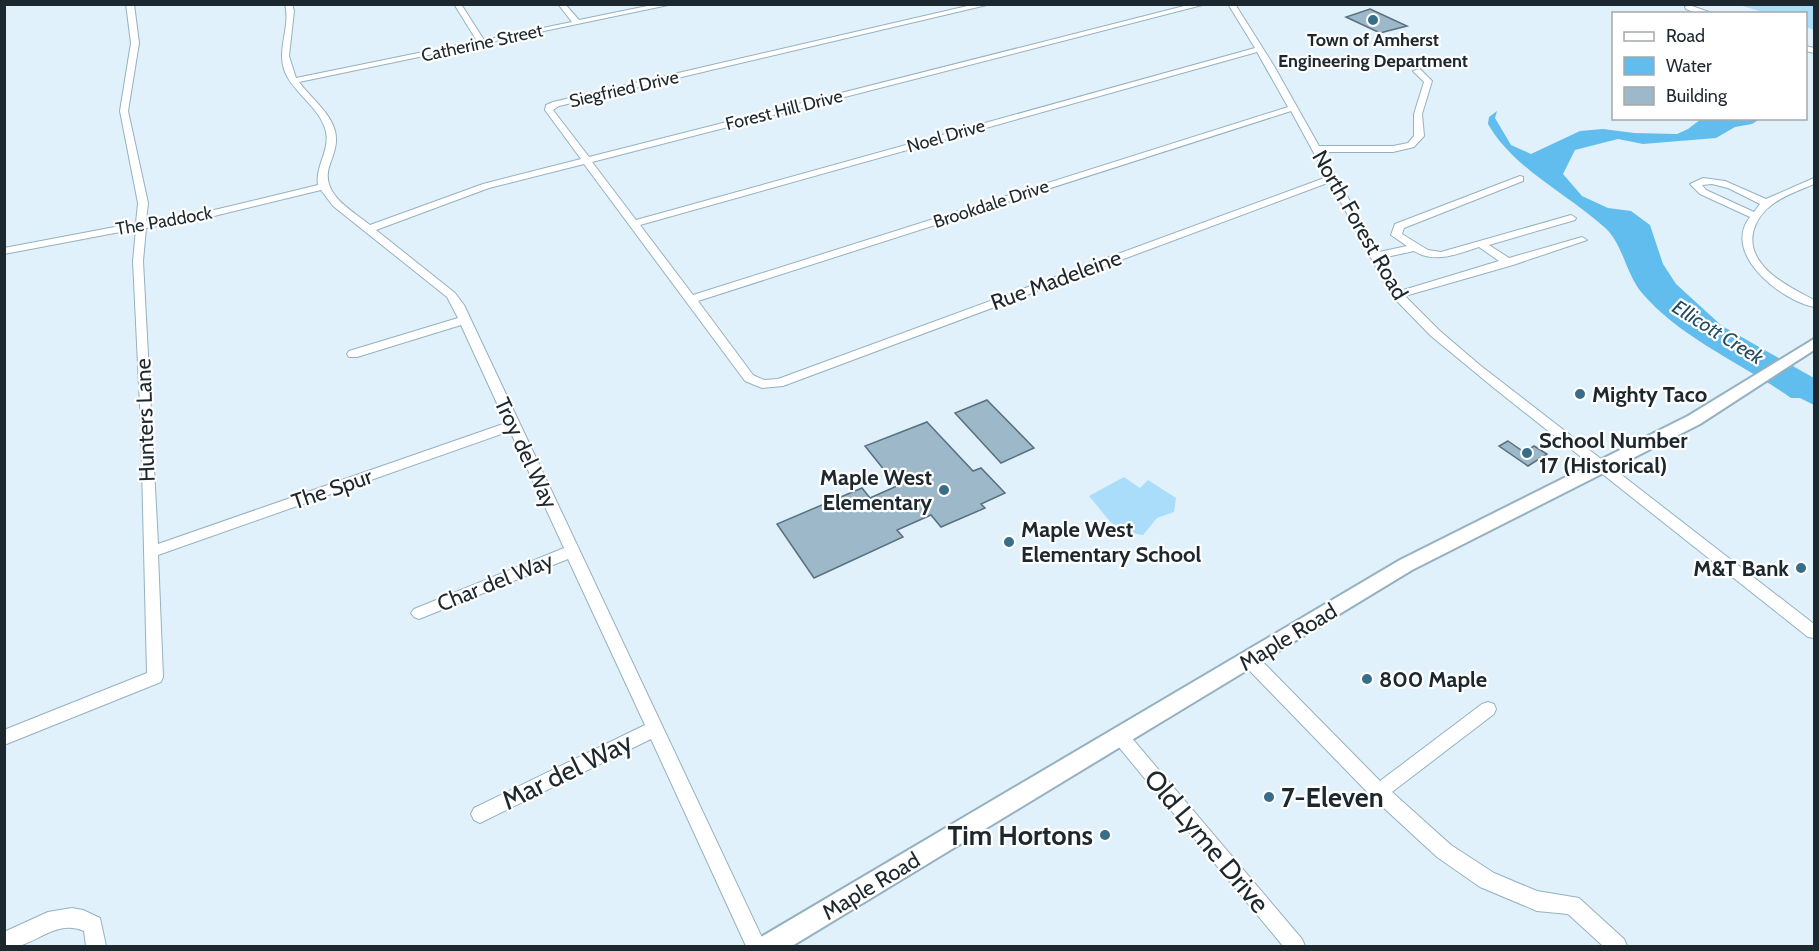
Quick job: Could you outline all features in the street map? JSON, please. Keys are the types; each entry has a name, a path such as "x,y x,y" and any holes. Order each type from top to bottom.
{"main road":[{"name":"Maple Road","path":"770,946 1406,565 1694,420 1815,344"}],"street":[{"name":"Hunters Lane","path":"4,738 154,678 147,426 138,261 143,225 143,203 124,111 135,43 130,4"},
{"path":"288,4 291,17 285,53 287,69 293,81 324,116 332,133 330,149 321,175 323,188"},
{"path":"457,4 482,43"},
{"path":"561,4 577,23"},
{"name":"Catherine Street","path":"293,81 670,4"},
{"name":"Siegfried Drive","path":"779,383 762,384 749,378 633,224 549,107 988,4"},
{"name":"Forest Hill Drive","path":"368,228 486,186 1203,4"},
{"name":"North Forest Road","path":"1231,4 1293,108 1397,295 1451,347 1602,468 1815,632"},
{"path":"1689,8 1700,12"},
{"name":"Noel Drive","path":"633,224 1259,49"},
{"path":"1316,149 1393,149 1411,145 1419,136 1418,114 1428,81 1417,71"},
{"name":"Brookdale Drive","path":"690,300 1293,108"},
{"name":"Rue Madeleine","path":"779,383 1332,178"},
{"path":"1520,179 1399,226 1396,235 1413,248 1425,253 1441,255 1571,218"},
{"path":"1755,216 1704,192 1695,184 1702,180 1718,182 1766,203"},
{"path":"1815,181 1766,203 1749,224 1746,240 1758,268 1781,288 1815,304"},
{"name":"The Paddock","path":"4,251 65,237 210,214 323,188"},
{"name":"Troy del Way","path":"323,188 337,204 451,296 465,320 756,946"},
{"path":"1397,295 1582,240"},
{"path":"1374,252 1404,241"},
{"path":"1481,244 1509,262"},
{"path":"1374,252 1413,248"},
{"path":"353,354 465,320"},
{"name":"The Spur","path":"150,552 514,425"},
{"name":"Char del Way","path":"419,613 572,550"},
{"path":"1250,660 1379,792 1444,851 1487,880 1537,901 1572,905 1617,946"},
{"path":"1379,792 1488,710"},
{"name":"Mar del Way","path":"480,814 654,729"},
{"name":"Old Lyme Drive","path":"1119,735 1295,946"},
{"path":"4,943 57,919 71,916 84,918 93,925 96,946"}],"shaded area":[{"path":"1739,5 1814,5 1814,30 1807,27 1807,12 1763,12"},
{"path":"1124,477 1140,488 1148,480 1176,498 1174,512 1157,518 1143,535 1118,531 1089,496"}],"water":[{"name":"Ellicott Creek","path":"1497,111 1495,118 1511,145 1531,154 1580,131 1603,129 1634,133 1677,134 1700,120 1758,120 1752,124 1735,127 1716,138 1643,144 1618,139 1575,150 1563,174 1582,196 1608,208 1631,211 1650,225 1663,264 1676,284 1722,326 1814,378 1814,405 1800,398 1791,398 1693,337 1657,309 1636,285 1610,233 1511,154 1488,124 1489,117"}],"building":[{"name":"Town of Amherst Engineering Department","path":"1370,9 1407,26 1380,33 1346,17"},
{"path":"987,400 1034,448 1001,463 955,413"},
{"name":"Maple West Elementary","path":"927,422 973,471 981,468 1005,493 981,504 985,508 941,527 931,515 897,530 903,537 814,578 777,524 862,488 870,498 897,486 865,446"},
{"name":"School Number 17 (Historical)","path":"1508,441 1524,452 1534,446 1547,454 1528,466 1499,446"}],"place":[{"name":"Town of Amherst Engineering Department","path":"1373,20"},
{"name":"Mighty Taco","path":"1580,394"},
{"name":"School Number 17 (Historical)","path":"1527,453"},
{"name":"Maple West Elementary","path":"944,490"},
{"name":"Maple West Elementary School","path":"1009,542"},
{"name":"M&T Bank","path":"1801,568"},
{"name":"800 Maple","path":"1367,679"},
{"name":"7-Eleven","path":"1269,797"},
{"name":"Tim Hortons","path":"1105,835"}]}
